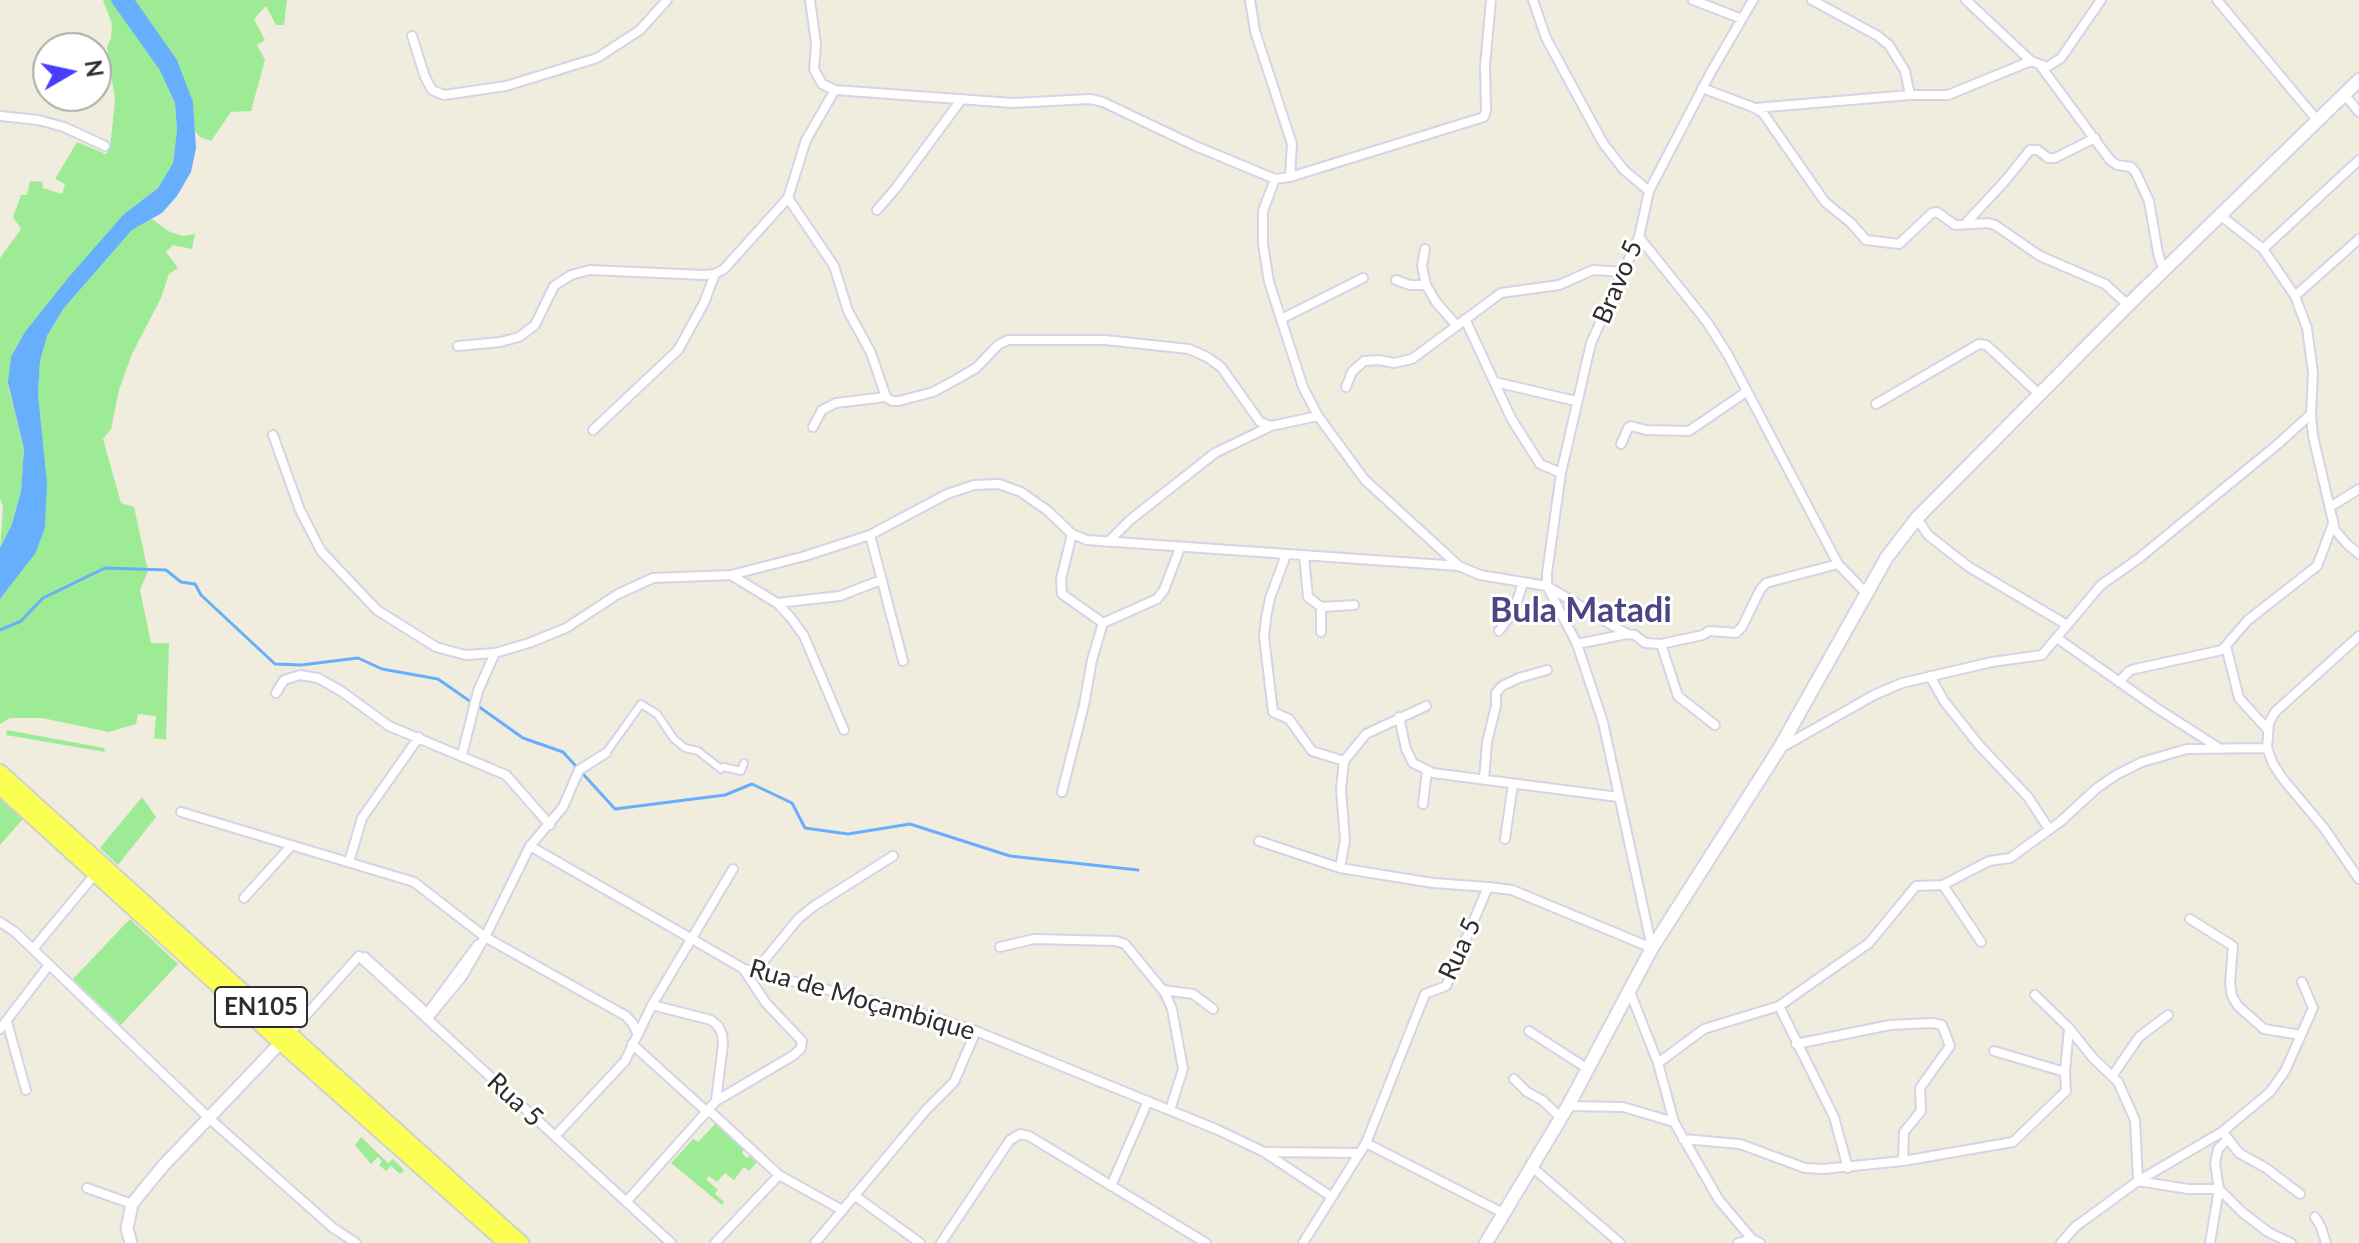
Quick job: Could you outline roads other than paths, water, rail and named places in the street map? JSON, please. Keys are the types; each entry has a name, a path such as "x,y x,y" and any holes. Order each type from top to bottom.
{"main road":[{"path":"1486,1243 1565,1112 1652,948 1779,749 1887,557 1917,518 2166,267 2359,80"},
{"name":"EN105","path":"0,772 507,1243"},
{"name":"EN105","path":"0,787 521,1243"}],"street":[{"path":"412,36 432,90 444,95 506,86 597,58 640,30 667,0"},
{"path":"810,0 816,44 814,69 822,84 835,90 1013,103 1090,99 1103,102 1193,145 1275,179 1484,117 1491,0"},
{"path":"1250,0 1255,31 1292,144 1290,177"},
{"path":"1533,0 1546,38 1603,143 1624,170 1649,191"},
{"path":"1693,0 1742,19"},
{"name":"Bravo 5","path":"1547,586 1561,473 1591,343 1639,237 1649,191 1702,88 1753,0"},
{"path":"1812,0 1889,45 1899,58 1910,95"},
{"path":"1966,0 2035,63 2110,160 2117,165 2131,167 2136,173 2149,201 2158,253 2166,267"},
{"path":"1755,108 1910,95 1948,95 2035,63 2047,67 2061,58 2101,0"},
{"path":"2217,0 2317,120"},
{"path":"1702,88 1755,108 1770,121 1825,202 1866,240 1899,244 1932,213 1937,212 1955,225 1995,225 2040,256 2105,284 2128,305"},
{"path":"458,346 519,337 535,325 554,286 571,275 590,270 715,274 724,269 788,198 806,140 835,90"},
{"path":"2344,94 2359,112"},
{"path":"877,210 961,100"},
{"path":"0,116 38,120 64,127 105,146"},
{"path":"1965,224 2030,150 2038,150 2048,158 2055,158 2095,138"},
{"path":"2263,249 2359,160"},
{"path":"1275,179 1263,211 1263,244 1269,282 1292,358 1318,416 1365,480 1459,566 1480,575 1547,586 1627,634"},
{"path":"788,198 834,266 848,311 871,353 886,397"},
{"path":"2220,215 2263,249 2295,296 2307,328 2313,373 2313,436 2330,507 2337,535 2359,554"},
{"path":"1639,237 1707,322 1728,355 1838,564 1865,592"},
{"path":"2295,296 2359,239"},
{"path":"1425,249 1422,266 1426,285 1436,302 1461,322 1495,382 1511,418 1540,464 1561,473"},
{"path":"1346,387 1352,372 1364,361 1394,363 1412,359 1490,300 1512,289 1559,285 1593,270 1624,272"},
{"path":"593,430 678,350 704,303 715,274"},
{"path":"1281,319 1363,278"},
{"path":"1396,280 1410,285 1426,285"},
{"path":"813,427 822,410 836,403 886,397 899,401 933,392 976,368 998,345 1008,340 1105,340 1189,349 1221,367 1260,422 1271,426"},
{"path":"1876,404 1979,344 1993,351 2040,395"},
{"path":"1495,382 1576,401"},
{"path":"1621,444 1631,426 1646,430 1689,431 1746,392"},
{"path":"1779,749 1874,695 1902,683 2047,652 2101,585 2150,550 2311,414"},
{"path":"1108,542 1130,520 1215,453 1271,426 1318,416"},
{"path":"273,435 297,503 321,551 377,610 436,647 465,655 495,653 566,628 618,594 653,578 731,575 870,535 947,494 974,485 999,484 1021,492 1072,534 1087,540 1459,566"},
{"path":"2330,507 2359,489"},
{"path":"1917,518 1928,535 1969,567 2067,625"},
{"path":"2119,682 2129,671 2214,653 2226,646 2248,620 2317,566 2334,523"},
{"path":"1072,534 1061,579 1062,594 1103,623"},
{"path":"870,535 903,661"},
{"path":"1062,792 1103,623 1157,599 1164,590 1180,548"},
{"path":"1286,555 1270,598 1264,637 1273,712 1289,719 1312,751 1344,761"},
{"path":"1304,556 1308,597 1321,607 1354,605"},
{"path":"1577,644 1627,634 1635,635 1645,643 1661,644 1709,631 1736,633 1766,583 1838,564"},
{"path":"731,575 777,603 804,636 844,730"},
{"path":"777,603 840,596 881,580"},
{"path":"1499,631 1514,610 1523,583"},
{"path":"1547,586 1577,644 1603,722 1652,948"},
{"path":"1321,607 1321,632"},
{"path":"2359,636 2275,712 2268,730 2267,748 2283,779 2324,828 2359,879"},
{"path":"2057,638 2219,748"},
{"path":"1661,644 1678,696 1715,725"},
{"path":"2226,646 2239,698 2268,730"},
{"path":"462,755 478,691 495,653"},
{"path":"1484,780 1496,693 1502,686 1519,678 1547,670"},
{"path":"276,693 284,680 300,675 318,678 389,726 506,775 550,825"},
{"path":"1930,676 1944,701 1979,745 2028,797 2049,829"},
{"path":"428,1018 462,977 530,846 563,807 579,770 606,753 641,704 657,714 674,739 685,748 698,751 721,769 741,771 744,763"},
{"path":"1340,868 1345,840 1341,789 1344,761 1366,734 1426,706"},
{"path":"1399,717 1406,749 1413,763 1427,770 1618,797"},
{"path":"349,862 362,818 419,737"},
{"path":"1658,1063 1704,1029 1779,1006 1869,943 1916,886 1943,885 1989,861 2010,858 2097,788 2142,762 2187,749 2267,748"},
{"path":"1423,804 1427,770"},
{"path":"1505,839 1513,784"},
{"path":"181,812 414,882 485,937 626,1016 637,1033"},
{"path":"1259,841 1340,868 1433,883 1488,887"},
{"path":"244,898 291,846"},
{"name":"Rua de Moçambique","path":"530,846 744,969 916,1012 976,1031 1264,1152 1332,1197"},
{"path":"754,973 798,919 893,856"},
{"path":"555,1136 625,1061 652,1005 733,869"},
{"path":"33,949 96,873"},
{"path":"1943,885 1981,942"},
{"name":"Rua 5","path":"1303,1243 1366,1143 1425,994 1446,986 1488,887 1512,890 1652,948"},
{"path":"2190,919 2233,946 2230,983 2238,1006 2264,1029 2301,1035"},
{"path":"0,922 15,932 210,1119 332,1227 356,1243"},
{"path":"1000,947 1034,939 1116,941 1131,951 1163,990 1172,1009 1183,1069 1170,1110"},
{"path":"131,1243 127,1229 132,1204 163,1166 362,956 427,1012 478,943"},
{"name":"Rua 5","path":"362,956 671,1243"},
{"path":"26,1090 3,1026 49,965"},
{"path":"627,1201 716,1101 794,1055 803,1044 766,1003 744,969"},
{"path":"2061,1243 2075,1227 2138,1181 2225,1136 2270,1092 2285,1071 2313,1008 2302,982"},
{"path":"1163,990 1193,994 1213,1009"},
{"path":"1630,992 1658,1063 1674,1122 1719,1200 1756,1241"},
{"path":"2035,995 2069,1028 2093,1058 2113,1075 2135,1120 2138,1181"},
{"path":"652,1005 711,1020 718,1026 723,1044 716,1101"},
{"path":"1779,1006 1834,1117 1848,1168"},
{"path":"2113,1075 2139,1037 2168,1015"},
{"path":"1796,1044 1890,1025 1942,1025 1950,1046 1920,1088 1921,1111 1904,1132 1903,1161"},
{"path":"1683,1139 1740,1144 1805,1168 1848,1168 2013,1142 2064,1096 2069,1028"},
{"path":"815,1243 954,1082 976,1031"},
{"path":"1529,1031 1588,1069"},
{"path":"632,1044 779,1175 842,1210"},
{"path":"1994,1051 2065,1072"},
{"path":"1514,1079 1527,1092 1565,1112 1623,1107 1674,1122"},
{"path":"1111,1186 1148,1101"},
{"path":"941,1243 1010,1140 1020,1134 1029,1136 1206,1243"},
{"path":"2210,1243 2219,1189 2215,1163 2225,1136"},
{"path":"2225,1136 2239,1153 2266,1168 2300,1194"},
{"path":"1366,1143 1505,1214"},
{"path":"1264,1152 1360,1153"},
{"path":"1532,1167 1620,1243"},
{"path":"715,1243 779,1175"},
{"path":"2138,1181 2188,1189 2219,1189 2268,1232 2291,1243"},
{"path":"87,1188 132,1204"},
{"path":"854,1195 920,1243"},
{"path":"2315,1217 2326,1243"},
{"path":"1738,1243 1756,1241"}],"water":[{"path":"110,0 135,0 177,60 193,102 196,148 191,172 177,196 162,213 132,230 64,308 47,336 40,361 38,395 47,483 45,528 35,554 0,599 0,548 12,524 21,491 24,449 8,383 11,357 25,332 68,278 124,214 158,188 173,163 177,130 175,103 159,69"}],"waterway":[{"path":"0,630 21,621 43,598 105,568 166,570 181,582 195,584 201,595 275,664 301,665 358,658 382,669 438,679 471,702"},
{"path":"478,706 523,738 563,752 615,809 725,795 752,784 792,803 805,828 848,834 910,824 1010,856 1138,870"}],"district":[{"name":"Bula Matadi","path":"1581,611"}]}
